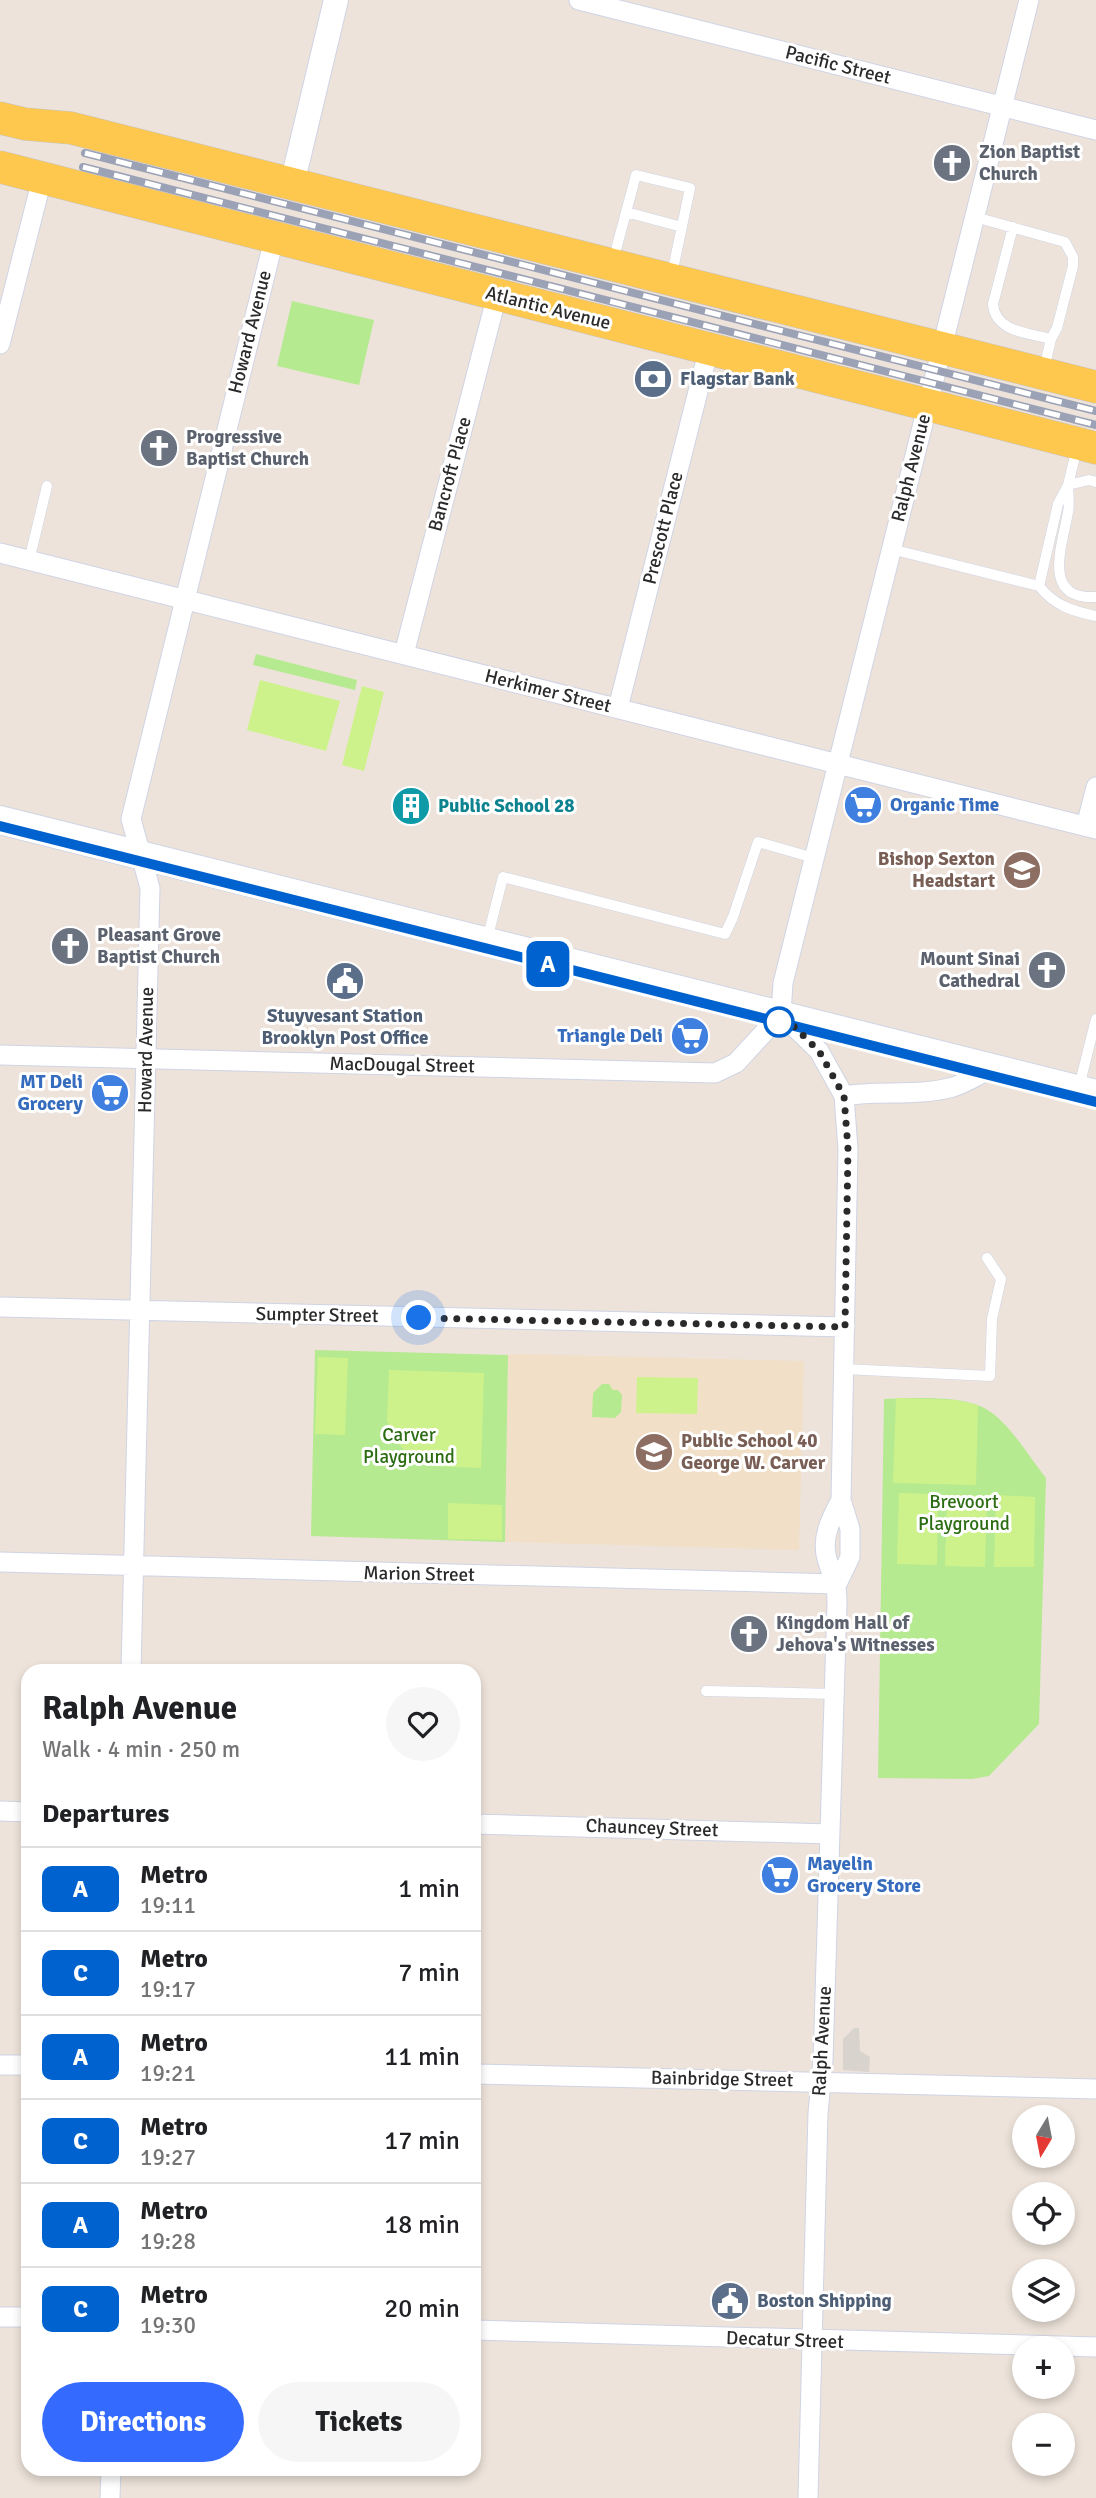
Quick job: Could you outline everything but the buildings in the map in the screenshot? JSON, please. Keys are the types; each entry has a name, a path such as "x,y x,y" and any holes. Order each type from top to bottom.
{"main road":[{"path":"0,118 25,124 71,128 1096,387"},
{"name":"Atlantic Avenue","path":"0,167 1087,446"},
{"path":"0,820 1087,1092"}],"street":[{"path":"292,184 336,0"},
{"name":"Pacific Street","path":"579,0 1096,130"},
{"name":"Ralph Avenue","path":"808,2498 818,2113 837,1584 850,1557 850,1529 841,1500 848,1149 844,1096 819,1051 781,1014 783,983 1030,0"},
{"path":"0,344 41,179"},
{"name":"Howard Avenue","path":"131,1664 150,888 131,819 274,239"},
{"name":"Bancroft Place","path":"404,654 497,295"},
{"name":"Prescott Place","path":"618,709 709,348"},
{"name":"Herkimer Street","path":"0,553 1091,828"},
{"path":"1091,828 1096,787"},
{"name":"MacDougal Street","path":"0,1055 715,1073 736,1063 781,1014"},
{"path":"844,1096 926,1092 955,1086 992,1068"},
{"name":"Sumpter Street","path":"0,1307 845,1327"},
{"name":"Marion Street","path":"0,1562 837,1584"},
{"path":"0,1811 21,1812"},
{"name":"Chauncey Street","path":"481,1824 830,1834"},
{"path":"0,2065 21,2065"},
{"name":"Bainbridge Street","path":"481,2074 1096,2089"},
{"path":"0,2317 21,2317"},
{"name":"Decatur Street","path":"481,2330 1096,2347"},
{"path":"110,2498 111,2476"}],"lane":[{"path":"612,265 636,175 690,188 670,279"},
{"path":"626,212 682,227"},
{"path":"975,217 1065,242 1073,257 1057,328 1051,339 1043,373"},
{"path":"1013,227 993,304 994,315 1006,327 1051,339"},
{"path":"1039,586 1058,504 1087,446"},
{"path":"1068,485 1096,482"},
{"path":"1068,485 1069,509 1058,571 1063,583 1073,593 1096,597"},
{"path":"29,561 47,486"},
{"path":"891,549 1039,586 1046,596 1061,607 1096,616"},
{"path":"486,941 503,877 725,934 758,842 814,858"},
{"path":"1087,1092 1096,1019"},
{"path":"844,1369 990,1376 992,1319 1001,1279 987,1258"},
{"path":"706,1692 834,1694"}],"shaded area":[{"name":"Public School 40 George W. Carver","path":"508,1355 804,1361 799,1550 505,1542"},
{"path":"854,2028 859,2028 860,2051 870,2057 869,2072 843,2070 843,2039"}],"green space":[{"path":"292,301 374,320 359,385 277,366"},
{"path":"256,654 357,680 355,690 253,665"},
{"path":"260,680 340,701 326,751 247,730"},
{"path":"362,686 384,692 364,771 342,765"},
{"name":"Carver Playground","path":"315,1350 508,1355 505,1542 311,1536"},
{"path":"318,1357 348,1358 345,1435 315,1434"},
{"path":"389,1370 484,1373 481,1468 431,1466 409,1457 394,1437 387,1420"},
{"path":"637,1377 698,1378 697,1414 636,1413"},
{"path":"602,1384 609,1384 622,1395 621,1412 615,1418 592,1417 593,1393"},
{"path":"896,1398 955,1400 978,1405 976,1485 893,1483"},
{"name":"Brevoort Playground","path":"884,1399 950,1399 986,1409 1011,1431 1046,1478 1039,1724 989,1776 972,1779 878,1778"},
{"path":"899,1493 938,1494 937,1565 897,1564"},
{"path":"947,1495 987,1496 985,1567 945,1566"},
{"path":"996,1495 1035,1497 1034,1567 994,1567"},
{"path":"448,1503 502,1505 502,1540 448,1539"}],"railway":[{"path":"85,153 1096,411"},
{"path":"83,167 1096,425"}],"metro line":[{"name":"A","path":"0,826 1096,1102"}],"place":[{"name":"Zion Baptist Church","path":"952,163"},
{"name":"Flagstar Bank","path":"653,379"},
{"name":"Progressive Baptist Church","path":"159,448"},
{"name":"Organic Time","path":"863,805"},
{"name":"Public School 28","path":"411,806"},
{"name":"Bishop Sexton Headstart","path":"1022,870"},
{"name":"Pleasant Grove Baptist Church","path":"70,946"},
{"name":"Mount Sinai Cathedral","path":"1047,970"},
{"name":"Stuyvesant Station Brooklyn Post Office","path":"345,981"},
{"name":"Triangle Deli","path":"690,1036"},
{"name":"MT Deli Grocery","path":"110,1093"},
{"name":"Public School 40 George W. Carver","path":"654,1452"},
{"name":"Kingdom Hall of Jehova's Witnesses","path":"749,1634"},
{"name":"Mayelin Grocery Store","path":"780,1875"},
{"name":"Boston Shipping","path":"730,2301"}],"route":[{"path":"419,1318 845,1327 848,1149 844,1096 819,1051 781,1014 779,1022"}]}
